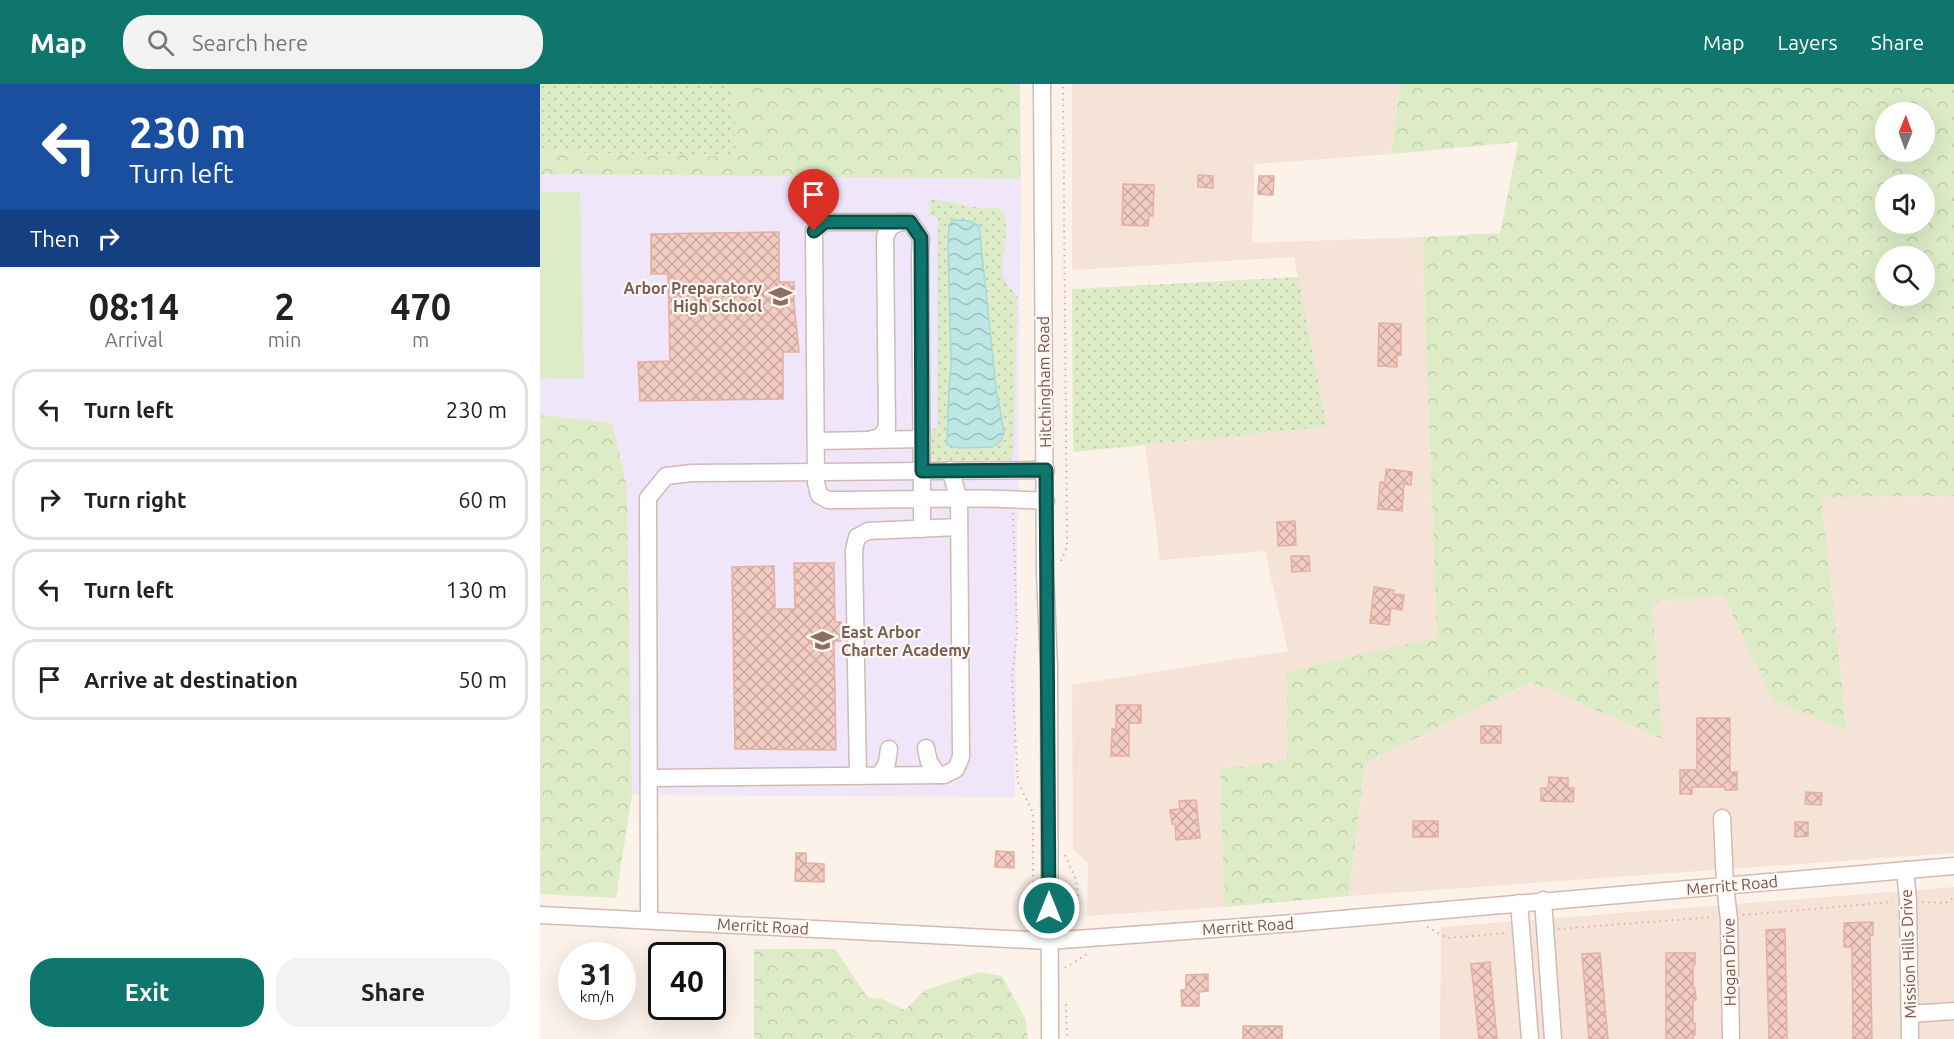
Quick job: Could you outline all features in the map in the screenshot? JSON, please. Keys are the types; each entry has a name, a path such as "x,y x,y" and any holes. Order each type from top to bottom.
{"street":[{"name":"Hitchingham Road","path":"1042,84 1050,1039"},
{"path":"922,529 922,500 922,471 922,439 921,238 910,222 825,222 814,231 816,483 819,495 828,500 922,500 1013,499 1046,501"},
{"path":"869,440 880,437 887,428 885,237 890,227 900,222"},
{"path":"816,441 922,439"},
{"path":"649,920 648,498 666,476 692,473 1046,470"},
{"path":"649,778 944,775 956,770 961,758 959,499 950,471"},
{"path":"858,776 854,550 856,537 868,531 887,529 959,527"},
{"path":"926,748 928,762 938,775"},
{"path":"880,775 887,763 889,749"},
{"name":"Hogan Drive","path":"1722,818 1729,919 1731,1039"},
{"name":"Merritt Road","path":"540,915 1048,941 1295,923 1954,866"},
{"name":"Mission Hills Drive","path":"1905,870 1908,900 1910,1039"},
{"path":"1543,900 1553,1039"},
{"path":"1519,903 1530,1039"},
{"path":"1910,1014 1954,1011"}],"path":[{"path":"1060,562 1067,547 1063,84"},
{"path":"1013,499 1017,633 1012,678 1018,782 1034,813 1033,908 1077,906"},
{"path":"1064,847 1078,892 1071,939 1071,955 1076,961"},
{"path":"1917,900 1945,903 1954,898"},
{"path":"1739,916 1898,901"},
{"path":"1552,929 1720,916"},
{"path":"1425,925 1447,938 1513,933"},
{"path":"1065,967 1090,952"},
{"path":"1066,1003 1066,1039"}],"shaded area":[{"path":"1072,84 1400,84 1391,154 1255,164 1252,243 1422,237 1437,637 1287,672 1287,760 1220,769 1224,907 1087,916 1088,863 1073,849 1072,685 1288,651 1265,551 1160,560 1145,445 1327,427 1294,257 1072,270"},
{"path":"540,174 1021,179 1015,797 632,795 627,487 612,423 540,415"},
{"path":"1954,496 1954,853 1349,896 1365,763 1533,682 1661,739 1652,602 1723,595 1773,700 1847,730 1821,497"},
{"path":"1954,887 1954,1039 1440,1039 1441,927"}],"green space":[{"path":"540,84 734,84 736,156 540,152"},
{"path":"734,84 1020,84 1021,179 540,174 540,152 736,156"},
{"path":"1400,84 1954,84 1954,496 1821,497 1847,731 1773,700 1723,595 1652,602 1662,739 1532,682 1365,763 1349,896 1224,907 1220,769 1287,760 1287,672 1437,637 1422,237 1500,233 1518,142 1391,154"},
{"path":"540,192 580,192 584,379 540,378"},
{"path":"930,199 986,209 997,207 1003,211 1006,232 1003,277 1017,296 1014,450 1010,462 937,462 928,454 929,431 938,427 938,218 929,215"},
{"path":"1298,277 1327,427 1073,452 1072,289"},
{"path":"540,415 612,423 627,487 632,795 616,898 540,894"},
{"path":"754,949 835,949 868,998 882,999 905,1010 925,990 979,972 1002,976 1025,1018 1028,1039 754,1039"}],"water":[{"path":"953,220 970,221 979,226 996,388 1004,432 1001,441 992,447 959,448 947,444 951,366 948,243 949,225"}],"building":[{"path":"1198,175 1213,176 1213,188 1198,187"},
{"path":"1259,176 1274,176 1273,195 1258,194"},
{"path":"1123,184 1154,185 1153,216 1149,216 1148,226 1122,225"},
{"path":"779,232 779,282 794,282 799,352 783,352 783,399 640,401 638,362 670,361 668,274 651,274 651,234"},
{"path":"1379,323 1401,324 1401,355 1397,355 1397,367 1378,366"},
{"path":"1386,469 1412,472 1411,485 1404,484 1402,511 1378,509 1380,482 1385,482"},
{"path":"1295,521 1296,545 1278,546 1277,522"},
{"path":"1291,556 1309,556 1310,571 1292,572"},
{"path":"794,563 834,563 835,622 841,622 841,641 834,641 836,750 735,749 732,567 774,566 775,609 795,609"},
{"path":"1374,587 1394,590 1393,594 1404,595 1402,610 1391,608 1389,625 1370,623"},
{"path":"1116,705 1141,705 1141,723 1129,723 1129,756 1111,756 1112,729 1116,729"},
{"path":"1697,718 1730,718 1730,772 1737,772 1737,790 1725,790 1725,787 1692,787 1692,794 1680,794 1680,770 1696,770 1697,767"},
{"path":"1481,726 1501,726 1501,743 1481,743"},
{"path":"1549,777 1568,778 1568,788 1574,788 1573,802 1541,801 1541,788 1548,788"},
{"path":"1806,792 1822,793 1821,805 1805,804"},
{"path":"1196,800 1200,838 1176,840 1175,824 1172,824 1170,810 1180,809 1179,801"},
{"path":"1413,821 1438,821 1438,837 1413,837"},
{"path":"1795,822 1808,822 1808,836 1795,837"},
{"path":"996,851 1014,852 1014,868 995,867"},
{"path":"796,853 806,853 806,863 824,864 824,882 795,881"},
{"path":"1873,922 1873,935 1870,935 1872,1039 1853,1039 1852,947 1844,947 1844,923"},
{"path":"1785,929 1787,1039 1769,1039 1766,930"},
{"path":"1600,953 1608,1039 1589,1039 1582,954"},
{"path":"1666,953 1695,953 1693,988 1695,988 1696,1000 1693,1000 1695,1035 1693,1039 1666,1039"},
{"path":"1490,962 1497,1039 1479,1039 1471,964"},
{"path":"1208,974 1208,991 1199,992 1199,1006 1182,1006 1181,990 1186,989 1186,975"},
{"path":"1243,1026 1282,1026 1282,1039 1243,1039"}],"place":[{"name":"Arbor Preparatory High School","path":"780,297"},
{"name":"East Arbor Charter Academy","path":"823,641"}],"route":[{"path":"814,231 825,222 910,222 921,238 922,471 1046,470 1049,908"}]}
